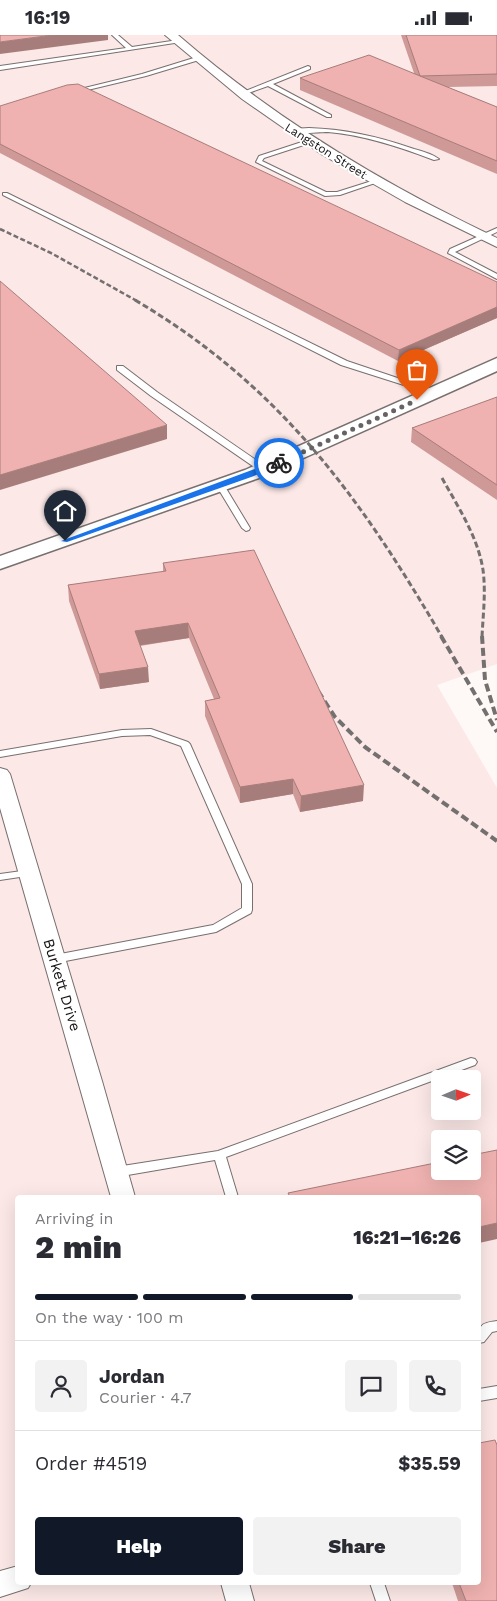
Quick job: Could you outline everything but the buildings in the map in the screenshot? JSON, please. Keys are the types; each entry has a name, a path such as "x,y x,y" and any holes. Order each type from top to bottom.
{"street":[{"name":"Langston Street","path":"174,38 241,94 308,142 376,181 497,243"},
{"path":"0,563 263,469 497,364"},
{"name":"Burkett Drive","path":"0,774 55,959 122,1195"},
{"path":"0,1584 15,1580"},
{"path":"236,1585 240,1601"}],"lane":[{"path":"115,35 131,49"},
{"path":"0,68 131,49 174,38"},
{"path":"69,91 93,88 197,59"},
{"path":"241,94 308,68"},
{"path":"268,84 329,116"},
{"path":"292,131 312,129 336,132 404,147 436,159"},
{"path":"308,142 261,157 258,162 331,195 376,181"},
{"path":"5,194 344,363 435,392"},
{"path":"497,230 452,250 451,253 497,277"},
{"path":"120,368 154,394 263,469"},
{"path":"220,485 246,528"},
{"path":"0,754 122,733 151,732 185,744 247,884 247,910 216,928 55,959"},
{"path":"0,877 29,873"},
{"path":"116,1173 219,1155 472,1062"},
{"path":"219,1155 231,1195"},
{"path":"481,1336 488,1327 497,1325"},
{"path":"481,1395 497,1392"},
{"path":"378,1585 383,1601"}],"shaded area":[{"path":"0,35 497,35 497,664 437,685 497,788 497,1601 0,1601"}],"railway":[{"path":"0,229 51,253 137,301"},
{"path":"135,300 186,333 232,369 274,407 311,447 346,490 379,536 442,637"},
{"path":"442,478 467,523 477,546 483,570 484,587 482,636"},
{"path":"441,636 497,732"},
{"path":"482,636 485,680 497,720"},
{"path":"318,691 335,717 365,747 497,841"}],"way so far":[{"path":"279,463 417,400"}],"route":[{"path":"65,541 279,463"}]}
